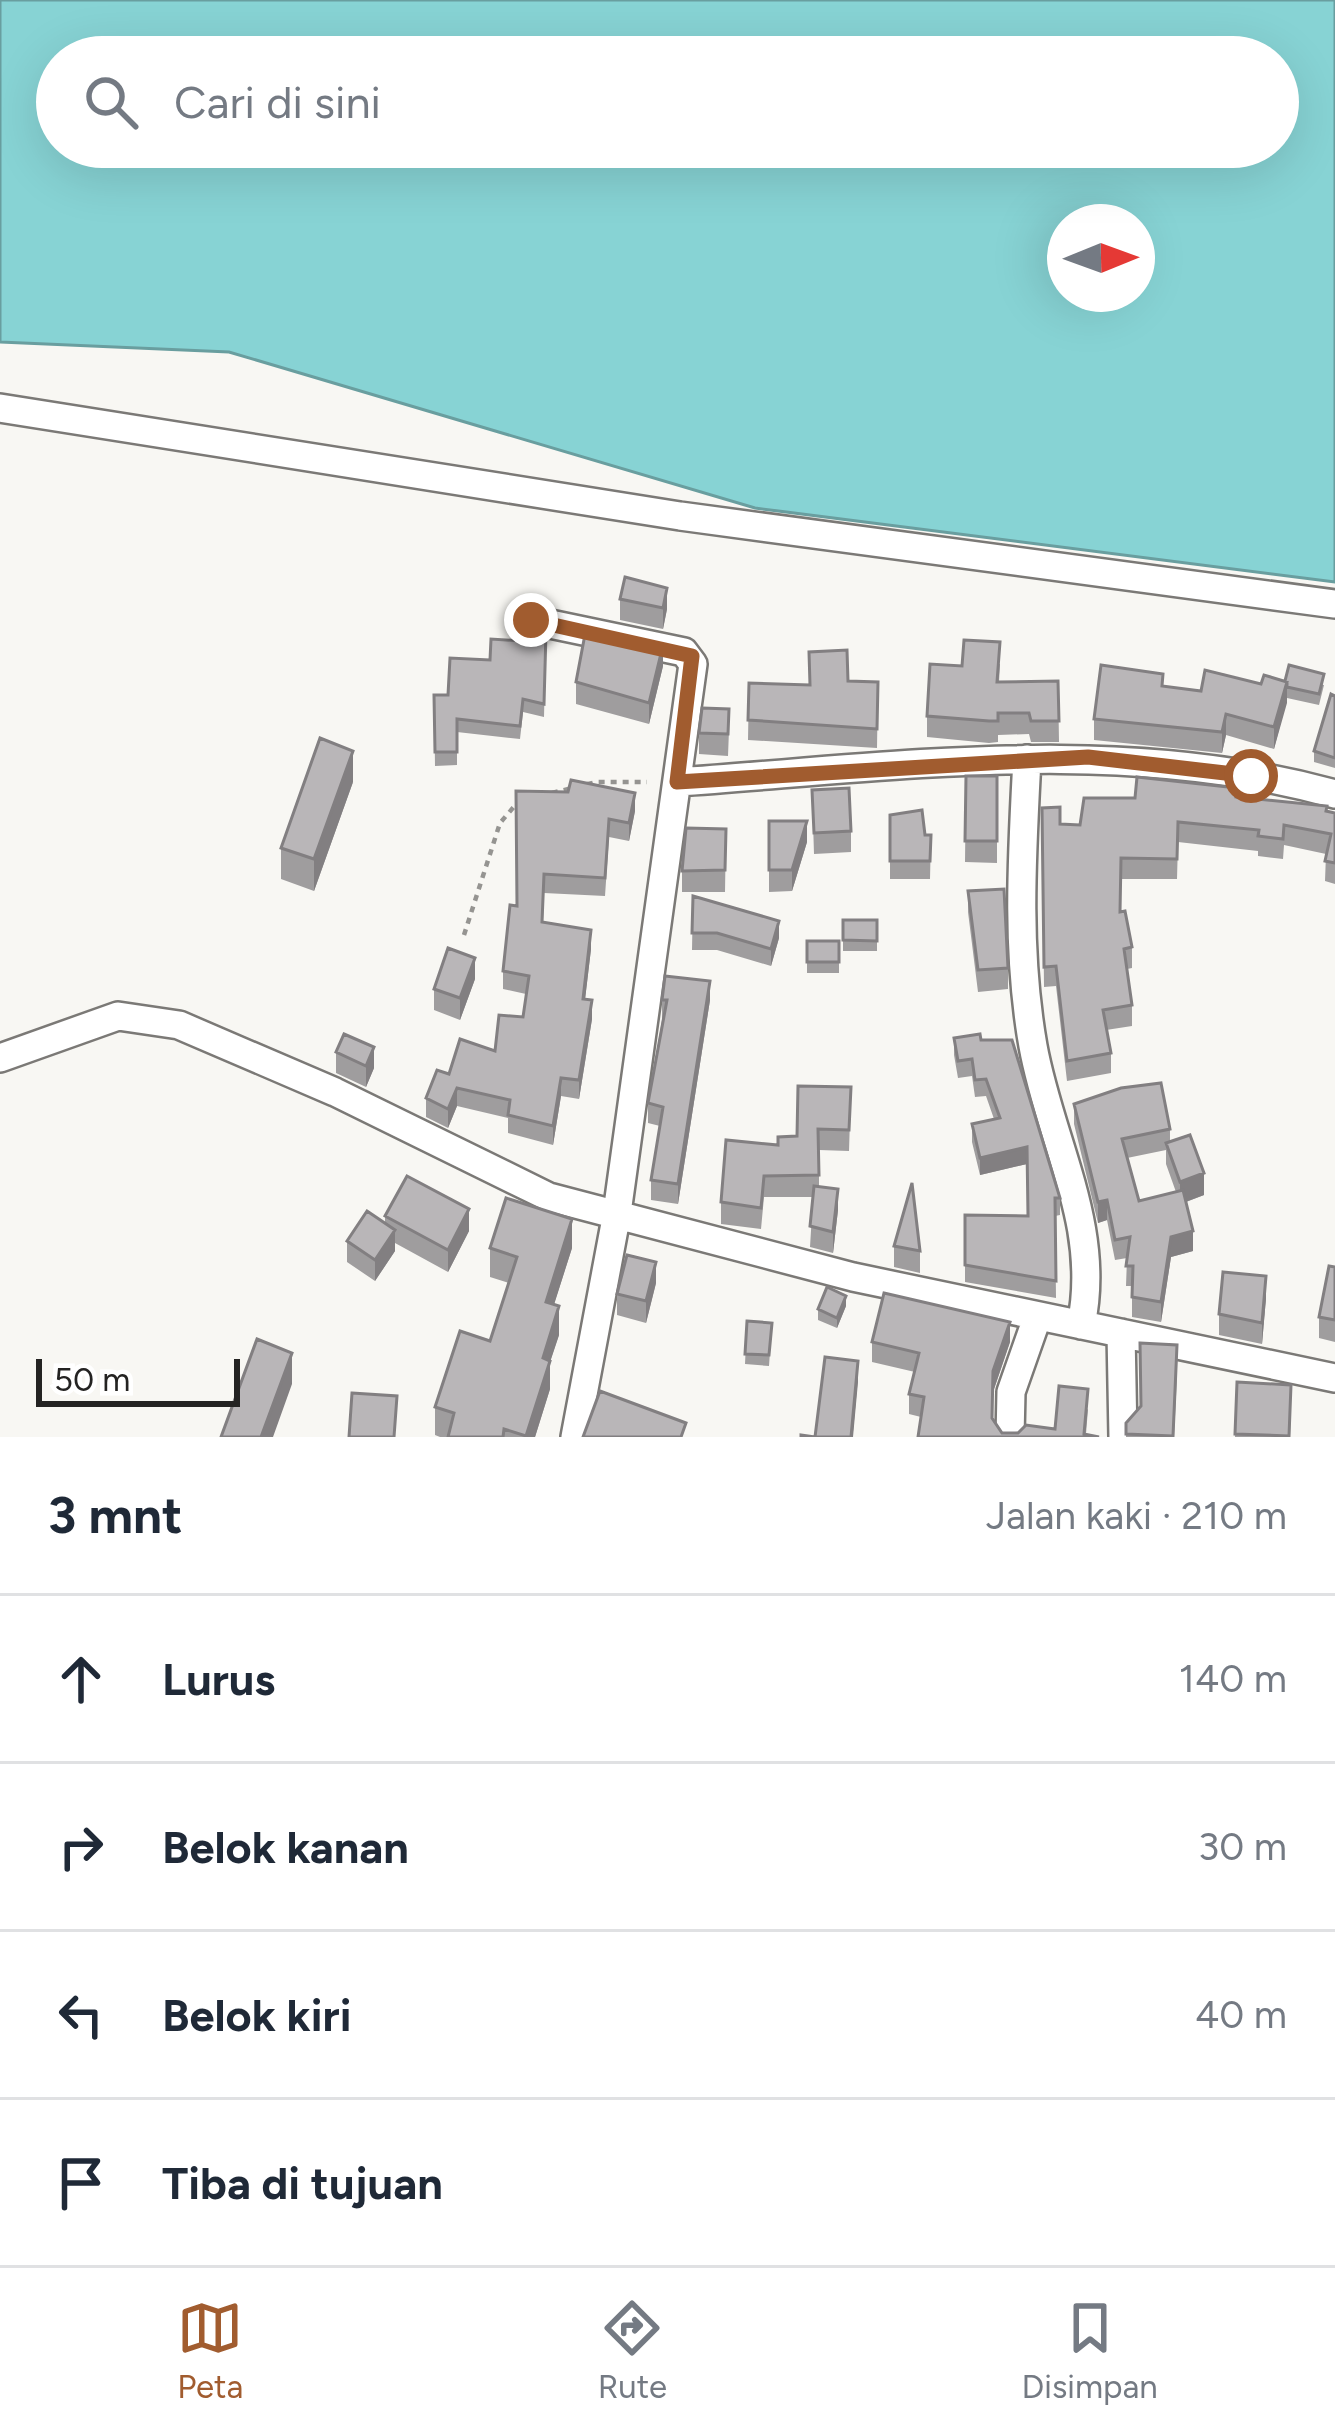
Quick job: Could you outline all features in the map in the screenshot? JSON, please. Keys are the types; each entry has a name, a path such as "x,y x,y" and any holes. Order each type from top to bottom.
{"street":[{"path":"0,408 680,517 1335,604"},
{"path":"531,620 692,656 617,1213 575,1437"},
{"path":"677,782 1027,759 1167,762 1335,794"},
{"path":"1027,759 1019,882 1028,1008 1037,1064 1082,1217 1086,1275 1081,1325"},
{"path":"0,1058 118,1016 179,1025 353,1101 511,1181 853,1277 1335,1378"},
{"path":"1010,1437 1014,1379 1037,1318"},
{"path":"1121,1334 1123,1437"}],"path":[{"path":"549,794 596,782 677,782"},
{"path":"464,934 500,823 523,799"}],"water":[{"path":"0,0 1335,0 1335,582 755,508 229,352 0,342"}],"building":[{"path":"625,577 667,588 663,608 620,599"},
{"path":"586,629 663,645 649,703 576,682"},
{"path":"523,631 546,632 544,704 523,699 520,726 457,719 457,752 435,752 434,695 448,695 450,658 490,660 491,639 523,641"},
{"path":"964,640 1000,642 997,682 1058,681 1059,721 1031,721 1029,713 998,713 998,721 927,716 930,664 962,666"},
{"path":"847,650 848,681 878,682 877,729 748,720 749,683 810,685 809,652"},
{"path":"1101,665 1163,674 1162,686 1201,691 1205,670 1261,684 1264,675 1287,682 1274,727 1226,714 1222,732 1094,719"},
{"path":"1289,665 1324,674 1319,694 1287,687"},
{"path":"1331,694 1335,696 1335,758 1314,751"},
{"path":"702,708 729,709 728,734 699,733"},
{"path":"320,738 353,751 314,859 281,848"},
{"path":"966,776 997,776 997,841 965,841"},
{"path":"1137,777 1237,788 1236,797 1327,806 1326,811 1335,813 1335,863 1325,861 1331,834 1284,825 1283,839 1258,836 1259,830 1178,822 1177,859 1121,858 1120,912 1125,911 1132,947 1124,949 1132,1005 1103,1010 1111,1053 1067,1061 1056,966 1044,967 1042,808 1060,807 1060,824 1080,825 1084,798 1135,798"},
{"path":"571,780 635,793 629,823 609,819 605,878 544,874 542,922 591,930 583,999 592,1000 579,1080 561,1078 553,1126 508,1115 510,1100 457,1088 448,1109 426,1098 437,1070 449,1074 460,1039 495,1051 499,1015 523,1017 529,976 503,971 510,905 517,906 516,791 568,792"},
{"path":"849,788 851,831 814,833 812,790"},
{"path":"922,810 925,835 931,835 930,861 890,861 890,815"},
{"path":"769,821 807,821 792,870 769,870"},
{"path":"686,828 726,829 725,870 682,871"},
{"path":"1004,889 1008,968 978,970 968,891"},
{"path":"693,896 779,921 771,949 717,933 692,933"},
{"path":"843,920 877,920 877,941 843,940"},
{"path":"807,941 839,941 839,962 807,962"},
{"path":"448,948 475,958 460,998 434,989"},
{"path":"665,976 710,981 678,1184 651,1180 663,1107 648,1103 667,1000 662,1000"},
{"path":"344,1034 374,1047 366,1066 336,1052"},
{"path":"980,1034 981,1040 1012,1040 1060,1198 1055,1198 1056,1281 965,1265 965,1215 1028,1216 1027,1147 980,1158 972,1124 1000,1118 986,1079 975,1080 972,1059 958,1061 954,1038"},
{"path":"1161,1083 1170,1129 1122,1139 1139,1201 1183,1190 1193,1231 1171,1237 1161,1302 1132,1297 1133,1266 1126,1266 1130,1237 1115,1240 1107,1200 1098,1202 1074,1104 1121,1088"},
{"path":"798,1086 851,1087 849,1130 818,1129 819,1175 764,1176 761,1208 721,1202 726,1140 778,1145 778,1137 797,1136"},
{"path":"1190,1135 1204,1173 1180,1182 1166,1143"},
{"path":"407,1176 469,1209 448,1250 385,1216"},
{"path":"912,1183 920,1251 894,1246"},
{"path":"814,1186 838,1189 833,1232 810,1226"},
{"path":"506,1198 572,1219 546,1302 559,1306 543,1358 550,1361 526,1436 504,1429 503,1437 448,1437 454,1413 435,1407 460,1331 490,1341 517,1257 490,1248"},
{"path":"367,1211 395,1230 375,1260 347,1241"},
{"path":"627,1255 656,1262 646,1301 617,1294"},
{"path":"1329,1266 1335,1267 1335,1320 1319,1317"},
{"path":"1223,1272 1266,1276 1262,1323 1219,1314"},
{"path":"827,1287 846,1296 837,1318 818,1309"},
{"path":"884,1293 1010,1322 993,1371 992,1418 1002,1433 1018,1433 1026,1425 1055,1429 1059,1386 1088,1389 1084,1434 1099,1437 918,1437 924,1397 909,1394 919,1353 872,1342"},
{"path":"747,1321 772,1323 769,1355 745,1354"},
{"path":"257,1339 292,1353 261,1437 221,1437"},
{"path":"1140,1343 1177,1345 1173,1436 1126,1434 1126,1423 1141,1406"},
{"path":"825,1357 858,1361 851,1437 815,1437"},
{"path":"1237,1382 1291,1385 1289,1436 1235,1434"},
{"path":"600,1391 686,1423 681,1437 583,1437"},
{"path":"352,1393 397,1396 394,1437 349,1437"}],"route":[{"path":"531,620 692,656 677,782 1088,757 1167,762 1251,776"}]}
